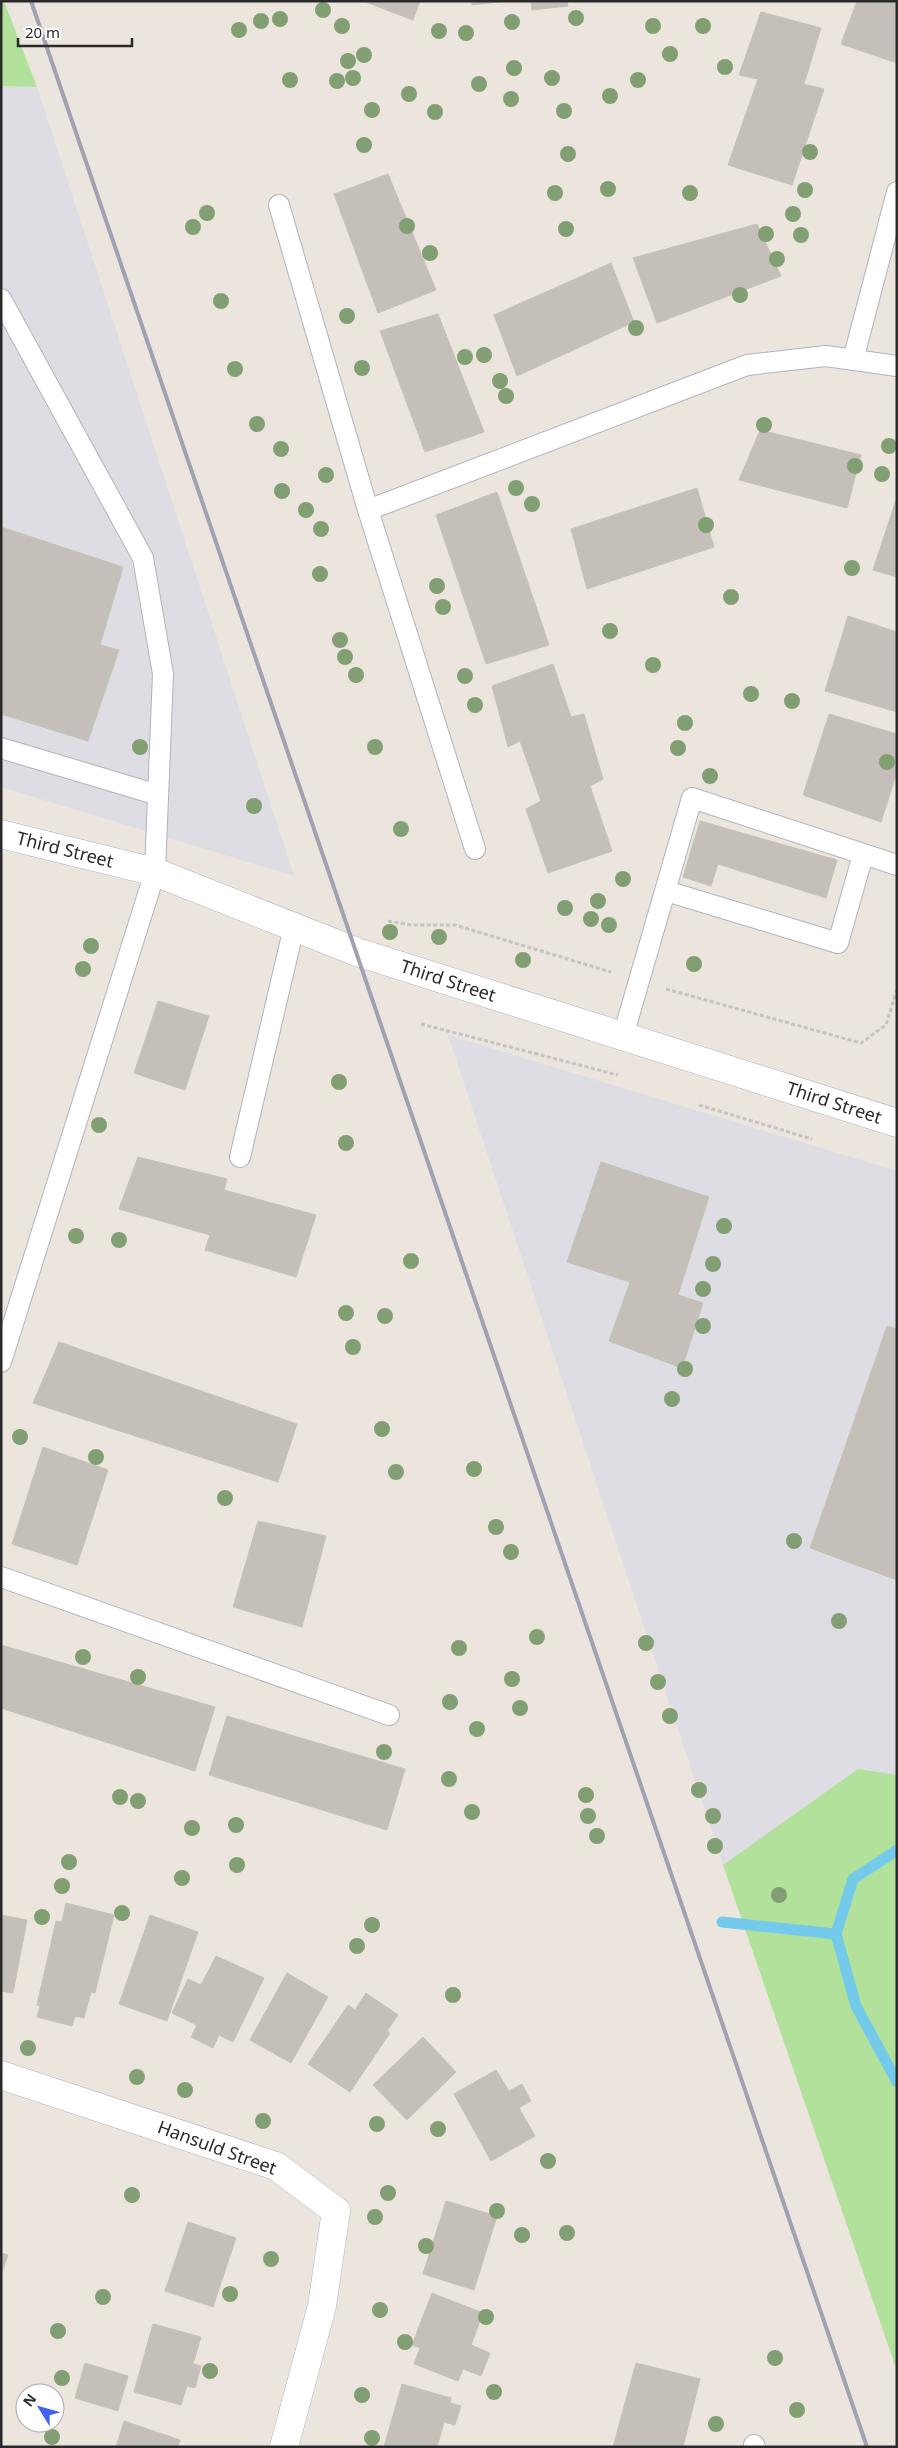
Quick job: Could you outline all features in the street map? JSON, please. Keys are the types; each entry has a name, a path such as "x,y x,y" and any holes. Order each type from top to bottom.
{"street":[{"name":"Third Street","path":"1,834 155,872 357,952 897,1123"},
{"name":"Hansuld Street","path":"1,2075 276,2166 336,2211 322,2306 284,2447"}],"lane":[{"path":"853,360 897,192"},
{"path":"278,205 368,510 475,849"},
{"path":"1,299 143,558 163,674 155,872 1,1362"},
{"path":"368,510 747,365 826,356 897,366"},
{"path":"1,748 158,795"},
{"path":"623,1036 692,798 897,865"},
{"path":"666,891 838,943 863,855"},
{"path":"240,1158 294,927"},
{"path":"1,1577 389,1715"}],"path":[{"path":"388,921 411,926 455,925 617,974"},
{"path":"659,987 862,1043 886,1025 897,989"},
{"path":"421,1024 618,1075"},
{"path":"699,1105 812,1139"}],"shaded area":[{"path":"1,86 37,87 294,876 1,787"},
{"path":"448,1035 897,1171 897,1775 858,1769 723,1865"}],"green space":[{"path":"1,1 4,1 37,87 1,86"},
{"path":"858,1769 897,1775 897,2371 723,1865"}],"building":[{"path":"363,1 420,1 413,20"},
{"path":"472,1 507,1 472,5"},
{"path":"531,1 567,1 568,6 532,10"},
{"path":"857,1 897,2 897,63 841,44"},
{"path":"761,12 821,28 804,84 824,89 792,185 728,165 758,79 739,75"},
{"path":"388,174 436,290 378,313 334,194"},
{"path":"757,224 781,276 657,323 633,258"},
{"path":"611,263 634,322 517,376 494,315"},
{"path":"438,314 484,432 425,452 380,331"},
{"path":"760,430 861,455 847,508 739,480"},
{"path":"697,488 714,547 587,589 571,529"},
{"path":"497,492 549,645 486,664 436,515"},
{"path":"897,497 897,577 873,570"},
{"path":"1,527 123,567 100,645 119,650 88,741 1,714"},
{"path":"848,616 897,632 897,712 825,691"},
{"path":"553,664 571,717 584,714 603,779 590,786 612,851 548,873 526,809 541,801 520,741 508,747 492,686"},
{"path":"829,714 897,734 897,772 881,822 803,795"},
{"path":"700,821 837,860 826,898 718,864 711,886 683,877"},
{"path":"158,1001 209,1016 185,1090 134,1073"},
{"path":"138,1157 227,1179 224,1190 316,1215 296,1277 205,1250 210,1235 119,1209"},
{"path":"601,1162 709,1197 678,1295 703,1303 682,1368 609,1341 630,1282 567,1262"},
{"path":"887,1326 897,1329 897,1580 810,1548"},
{"path":"59,1342 297,1424 278,1482 33,1403"},
{"path":"43,1447 108,1470 77,1565 12,1544"},
{"path":"258,1521 326,1536 302,1627 233,1607"},
{"path":"1,1645 215,1707 195,1771 1,1708"},
{"path":"227,1716 405,1769 387,1830 209,1775"},
{"path":"66,1903 114,1915 95,1993 91,1992 84,2018 75,2016 72,2026 37,2017 40,2006 37,2005 56,1921 62,1922"},
{"path":"1,1915 27,1920 13,1993 1,1991"},
{"path":"150,1915 198,1932 167,2021 119,2004"},
{"path":"216,1956 264,1978 233,2042 219,2035 213,2048 191,2037 197,2025 172,2013 188,1979 201,1985"},
{"path":"287,1973 328,1997 291,2063 250,2040"},
{"path":"366,1993 398,2015 387,2031 390,2033 350,2092 308,2064 348,2005 355,2010"},
{"path":"423,2037 456,2072 407,2120 373,2085"},
{"path":"496,2070 509,2091 522,2084 531,2101 519,2108 535,2136 491,2161 454,2094"},
{"path":"446,2201 497,2216 474,2290 423,2274"},
{"path":"188,2222 236,2238 213,2307 165,2291"},
{"path":"1,2253 8,2255 1,2275"},
{"path":"432,2293 483,2313 471,2345 490,2353 481,2376 463,2369 458,2381 414,2364 420,2348 412,2345"},
{"path":"153,2324 201,2337 193,2364 201,2366 195,2388 187,2386 181,2405 134,2392"},
{"path":"85,2363 128,2376 118,2411 75,2398"},
{"path":"636,2363 700,2379 683,2447 613,2447"},
{"path":"402,2384 451,2398 450,2403 461,2406 455,2425 444,2422 437,2447 384,2447"},
{"path":"124,2421 180,2440 178,2447 116,2447"}],"waterway":[{"path":"897,1850 853,1879 836,1934 856,2006 897,2082"},
{"path":"722,1922 836,1934"}],"railway":[{"path":"31,1 867,2447"}]}
